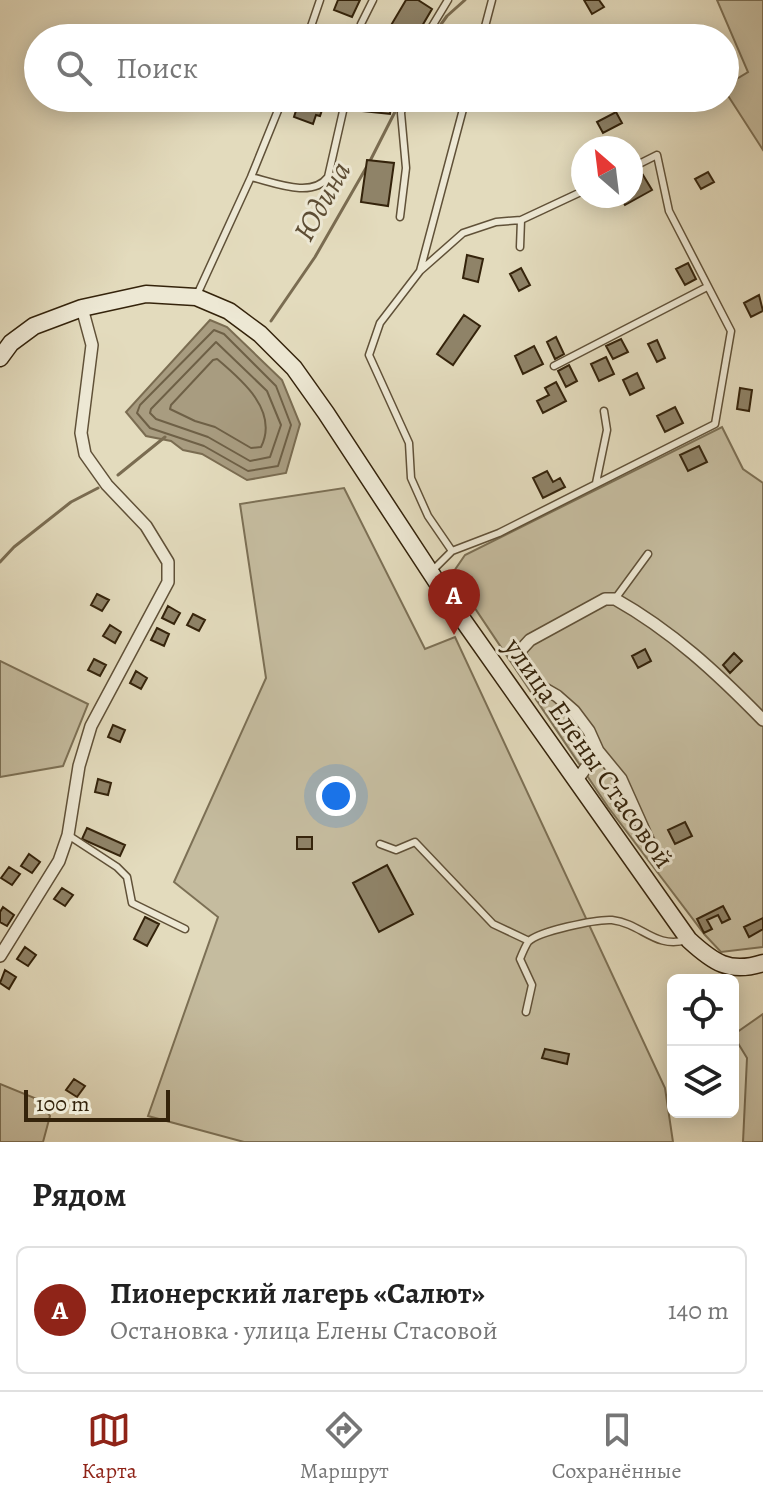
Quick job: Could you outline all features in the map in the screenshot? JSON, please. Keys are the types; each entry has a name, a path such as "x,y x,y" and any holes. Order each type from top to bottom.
{"main road":[{"name":"улица Елены Стасовой","path":"0,358 5,344 34,326 82,308 146,294 196,297 229,311 260,334 294,368 431,572 689,940 721,965 735,967 763,963"}],"street":[{"path":"0,956 59,861 68,835 79,766 91,726 168,582 168,562 146,526 107,485 85,454 81,433 92,345 82,308"},
{"path":"651,846 621,779 598,751 589,731 574,711 538,685 519,652 530,640 605,599 615,599 667,631 712,668 763,720"},
{"path":"577,780 598,751"}],"lane":[{"path":"312,24 320,0"},
{"path":"361,24 373,0"},
{"path":"433,24 448,0"},
{"path":"484,24 492,0"},
{"path":"196,297 277,112"},
{"path":"251,177 293,187 323,185 328,177 343,112"},
{"path":"400,217 406,168 401,112"},
{"path":"420,271 462,112"},
{"path":"431,572 452,551 499,533 715,424 731,331 669,211 657,155 643,162"},
{"path":"452,551 428,516 411,478 409,443 369,355 380,323 420,271 463,233 496,222 521,220 571,197"},
{"path":"520,247 521,220"},
{"path":"554,366 707,287"},
{"path":"596,483 607,430 604,411"},
{"path":"615,599 648,554"},
{"path":"68,835 127,877 132,903 185,929"},
{"path":"380,844 396,850 415,842 493,924 529,941"},
{"path":"526,1012 532,985 520,959 529,941 542,935 611,920 636,927 672,945 689,940"}],"shaded area":[{"path":"717,0 763,0 763,150 739,112 739,77 748,72 739,51 739,24 727,24"},
{"path":"722,427 743,469 763,483 763,947 721,952 608,807 452,574 465,555"},
{"path":"344,488 425,649 455,637 665,1088 667,1118 673,1142 244,1142 148,1116 218,917 174,882 266,678 240,504"},
{"path":"0,661 88,704 63,766 0,777"},
{"path":"763,1014 763,1142 743,1142 747,1058 739,1045 739,1031"},
{"path":"0,1084 37,1099 50,1116 43,1142 0,1142"}],"water":[{"path":"210,320 227,327 282,380 300,424 286,473 247,480 202,454 183,450 171,441 146,436 126,412"}],"building":[{"path":"338,0 360,0 352,17 334,10"},
{"path":"406,0 418,0 432,9 423,24 392,24"},
{"path":"584,0 599,0 604,7 592,14"},
{"path":"296,112 321,112 320,116 316,115 313,124 294,117"},
{"path":"616,112 622,123 603,133 597,122"},
{"path":"367,160 394,163 388,206 361,202"},
{"path":"708,172 714,182 701,189 695,179"},
{"path":"643,175 652,190 643,195"},
{"path":"467,255 483,259 478,282 463,278"},
{"path":"688,263 696,279 685,285 676,269"},
{"path":"521,268 530,285 519,291 510,274"},
{"path":"759,295 763,311 751,317 744,303"},
{"path":"464,315 480,326 453,365 437,354"},
{"path":"556,337 564,354 555,359 547,342"},
{"path":"621,339 628,352 613,359 606,346"},
{"path":"657,340 665,358 657,362 648,344"},
{"path":"534,346 543,364 523,374 515,356"},
{"path":"606,357 614,374 599,381 591,364"},
{"path":"569,365 577,381 566,387 558,371"},
{"path":"637,373 644,388 630,395 623,380"},
{"path":"556,382 566,401 543,413 537,401 549,395 545,388"},
{"path":"740,388 752,390 749,411 737,409"},
{"path":"675,407 683,423 665,432 657,416"},
{"path":"699,446 707,462 688,471 680,455"},
{"path":"547,471 553,482 560,478 565,487 543,498 533,478"},
{"path":"97,594 109,600 102,611 91,605"},
{"path":"168,606 180,613 174,624 162,618"},
{"path":"193,614 205,620 199,631 187,625"},
{"path":"110,625 121,632 115,643 103,636"},
{"path":"157,628 169,634 164,646 151,640"},
{"path":"645,649 651,661 638,668 632,656"},
{"path":"734,653 742,661 730,673 723,665"},
{"path":"94,659 106,665 100,676 88,670"},
{"path":"136,671 147,678 141,689 130,683"},
{"path":"113,725 125,730 120,742 108,737"},
{"path":"98,779 111,783 108,795 95,792"},
{"path":"685,822 692,836 675,844 668,830"},
{"path":"87,828 125,845 120,856 82,839"},
{"path":"297,837 312,837 312,849 297,849"},
{"path":"29,854 40,862 32,873 21,866"},
{"path":"387,865 413,914 379,932 353,883"},
{"path":"9,867 20,874 12,885 1,878"},
{"path":"62,888 73,895 65,906 54,899"},
{"path":"723,906 730,919 722,923 718,915 707,920 712,929 704,933 697,919"},
{"path":"3,907 14,915 7,926 0,922"},
{"path":"145,917 159,924 147,946 134,939"},
{"path":"763,918 763,929 749,937 744,927"},
{"path":"25,947 36,955 28,966 17,959"},
{"path":"5,970 16,977 9,989 0,983"},
{"path":"545,1049 569,1054 567,1064 542,1058"},
{"path":"74,1079 85,1086 77,1097 66,1090"}],"waterway":[{"name":"Юдина","path":"441,24 465,0"},
{"name":"Юдина","path":"370,161 395,112"},
{"name":"Юдина","path":"271,321 315,257 366,168"},
{"name":"Юдина","path":"118,475 165,437"},
{"name":"Юдина","path":"0,562 14,547 71,502 98,488"}],"place":[{"name":"Пионерский лагерь «Салют»","path":"454,635"}]}
